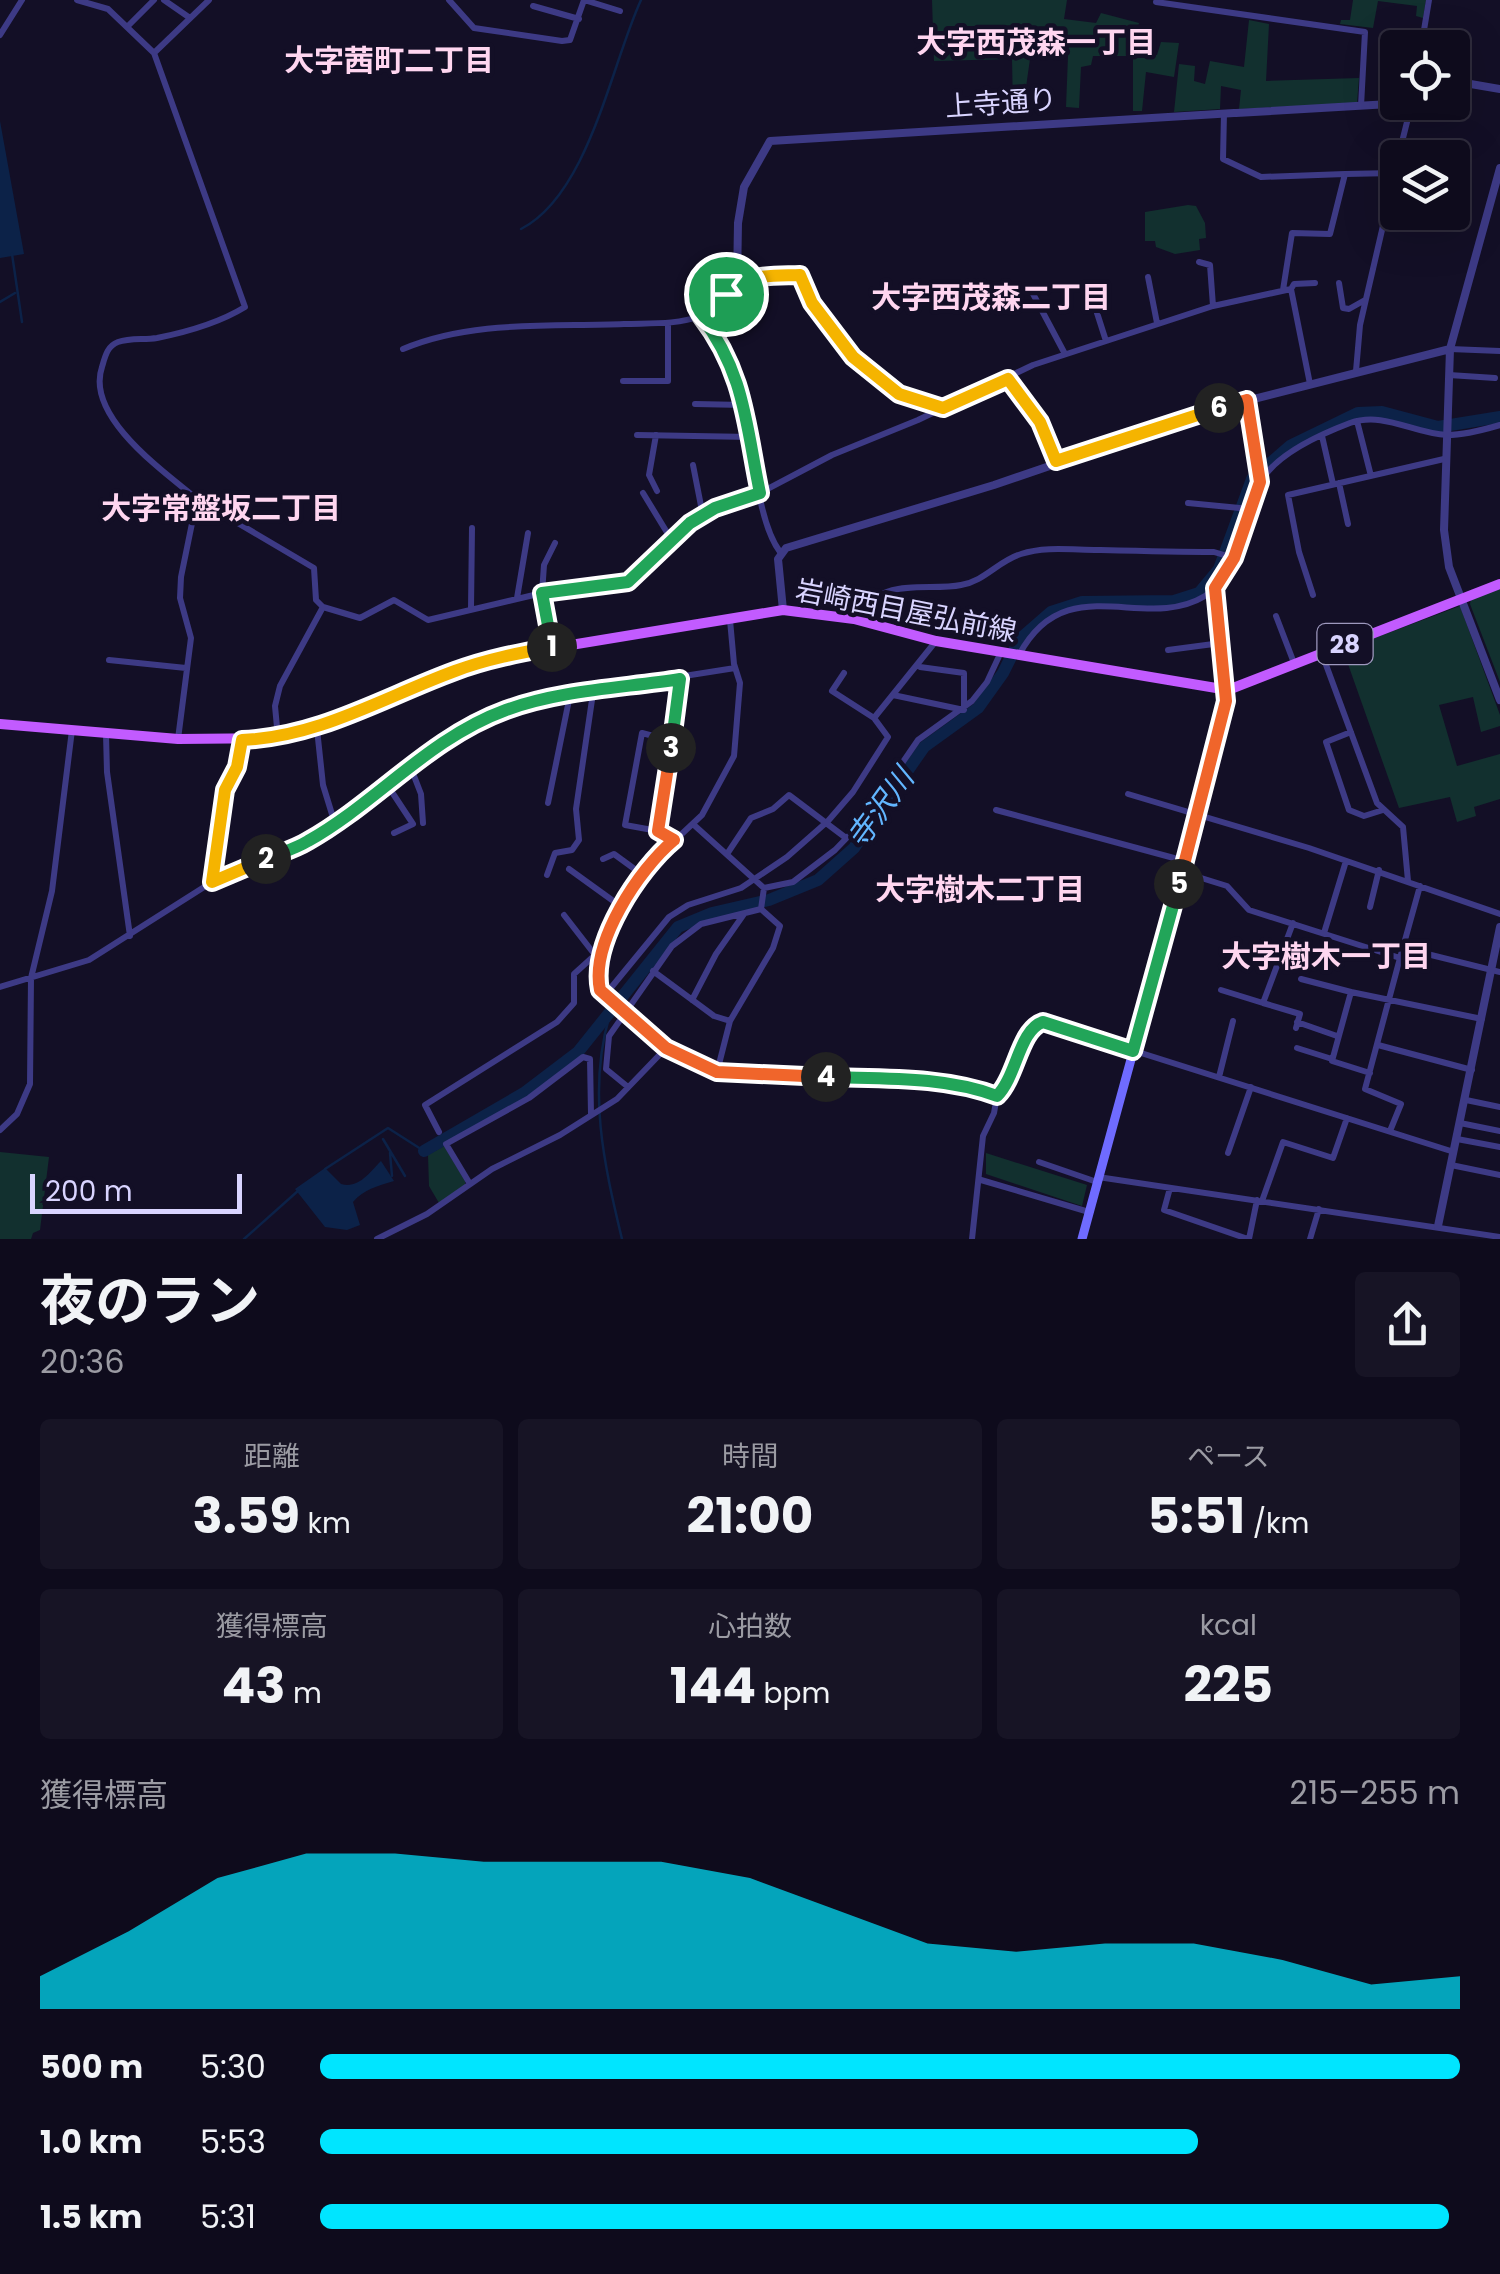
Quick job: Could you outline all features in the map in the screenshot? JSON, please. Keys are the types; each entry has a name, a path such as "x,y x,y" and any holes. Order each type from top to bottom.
{"main road":[{"name":"28","path":"1228,690 1500,584"},
{"name":"岩崎西目屋弘前線","path":"0,724 178,739 278,738 317,728 498,657 783,610 860,621 936,642 1228,690"},
{"path":"1082,1239 1228,690"}],"street":[{"path":"0,35 22,0"},
{"path":"77,0 102,5 154,53 245,307 205,325 156,338 120,341 108,351 97,386 101,400 132,441 197,499 314,568 316,600 323,607 360,618 394,600 428,620 542,593 628,582 671,539 703,516 760,493 832,455 1065,354 1213,306 1287,290 1294,284 1316,282"},
{"path":"126,27 154,0"},
{"path":"164,0 190,18"},
{"path":"154,53 209,0"},
{"path":"449,0 474,28 570,40 584,0 620,12"},
{"path":"1424,30 1429,0"},
{"path":"1156,2 1365,32 1362,106"},
{"path":"533,6 579,19"},
{"path":"1470,84 1500,90"},
{"name":"上寺通り","path":"738,282 739,208 744,187 770,141 1380,105"},
{"path":"1232,113 1223,160 1246,171 1261,177 1380,173"},
{"path":"1500,170 1450,349 1444,459 1445,554 1500,700"},
{"path":"1310,384 1287,290 1292,232 1330,234 1345,174"},
{"path":"1356,371 1366,300 1382,230"},
{"path":"1199,262 1210,265 1213,306"},
{"path":"403,349 438,336 485,328 668,323 701,316 738,282 800,275 812,303 853,357 899,394 943,408"},
{"path":"1148,277 1157,324"},
{"path":"1339,283 1339,304 1343,308 1349,310 1366,300"},
{"path":"1031,290 1065,354"},
{"path":"1090,290 1106,340"},
{"path":"701,316 730,361 744,404 760,493 780,552 783,610"},
{"path":"623,381 668,381 668,323"},
{"path":"780,552 1247,400 1450,349 1500,351"},
{"path":"1449,376 1495,378"},
{"path":"1008,379 1040,422 1056,461"},
{"path":"1247,400 1260,482"},
{"path":"695,404 744,404"},
{"path":"1357,421 1371,476"},
{"path":"764,890 793,882 846,838 861,823 918,740 964,710 1010,654 1057,615 1103,604 1170,608 1205,596 1215,588 1260,482 1288,455 1357,421 1395,422 1446,433 1500,425"},
{"path":"637,435 751,436"},
{"path":"656,436 649,475 657,491"},
{"path":"1322,436 1348,524"},
{"path":"1313,595 1299,552 1288,494 1444,459"},
{"path":"693,465 703,516"},
{"path":"643,492 671,539"},
{"path":"178,739 192,638 180,588 197,499"},
{"path":"1188,503 1250,509"},
{"path":"471,608 472,528"},
{"path":"517,598 528,533"},
{"path":"555,543 544,566 542,593 555,646"},
{"path":"860,621 870,603 893,590 908,585 934,589 976,582 1022,553 1058,549 1229,556"},
{"path":"1215,588 1228,690"},
{"path":"278,738 274,706 280,686 323,607"},
{"path":"439,1132 424,1106 557,1022 574,1004 574,974 597,955 640,873 694,824 734,756 740,683 730,616"},
{"path":"1276,616 1294,663"},
{"path":"874,718 936,642"},
{"path":"1168,650 1221,644"},
{"path":"1322,652 1377,803 1403,827 1408,881"},
{"path":"110,660 186,668"},
{"path":"918,667 964,672 964,710"},
{"path":"0,987 89,960 212,882 306,842 335,824 409,763 503,710 570,694 735,668"},
{"path":"607,997 669,917 688,905 742,888 787,857 828,821 853,792 888,737 874,718 832,691 844,674"},
{"path":"658,831 680,679"},
{"path":"547,875 555,853 572,850 579,840 576,808 593,693"},
{"path":"548,803 570,694"},
{"path":"893,695 964,710"},
{"path":"317,728 323,785 335,824"},
{"path":"0,1130 17,1114 30,1084 30,978 52,891 72,729"},
{"path":"106,732 106,772 130,936"},
{"path":"1352,732 1326,742 1349,810 1364,816 1383,810"},
{"path":"672,741 642,733 625,825 658,831 674,840"},
{"path":"212,882 225,790 237,767 242,740"},
{"path":"409,763 420,794 424,823"},
{"path":"386,783 413,824 394,833"},
{"path":"1128,794 1379,870 1500,914"},
{"path":"727,854 751,818 773,809 788,795 846,838"},
{"path":"996,810 1184,866 1228,886 1250,910 1400,958"},
{"path":"694,824 755,878 764,890 761,907"},
{"path":"603,859 614,854 640,873"},
{"path":"1324,933 1346,861"},
{"path":"569,869 623,908"},
{"path":"1370,906 1379,870"},
{"path":"1390,1132 1401,1104 1365,1089 1420,886"},
{"path":"628,1087 606,1069 609,1036 623,1010 672,946 702,924 761,907"},
{"path":"717,1072 730,1021 773,948 780,926 761,907"},
{"path":"692,1000 744,913"},
{"path":"564,915 597,955 598,978 607,997 666,1048 717,1072 912,1080 978,1089 997,1096"},
{"path":"1262,1002 1293,923"},
{"path":"1438,1226 1482,1018 1496,970 1500,928"},
{"path":"1403,948 1496,970"},
{"path":"653,971 692,1000 730,1021"},
{"path":"1301,979 1482,1018"},
{"path":"1221,990 1300,1014 1296,1025 1338,1036"},
{"path":"1332,1059 1350,992"},
{"path":"1220,1077 1233,1021"},
{"path":"972,1239 981,1180 978,1157 997,1096 1010,1083 1026,1037 1036,1024 1043,1022 1454,1152"},
{"path":"1378,1044 1472,1070"},
{"path":"377,1239 427,1214 470,1184 603,1108 666,1048"},
{"path":"1297,1048 1370,1073"},
{"path":"470,1184 446,1144 529,1098 583,1056 590,1059 593,1114"},
{"path":"1228,1153 1251,1087"},
{"path":"1466,1100 1500,1107"},
{"path":"1170,1188 1164,1210 1248,1239 1283,1142 1333,1158 1347,1118"},
{"path":"1460,1124 1500,1131"},
{"path":"1457,1139 1500,1147"},
{"path":"1038,1162 1097,1180 1500,1236"},
{"path":"1451,1165 1500,1175"},
{"path":"981,1180 1089,1212"},
{"path":"1310,1239 1319,1209"}],"green space":[{"path":"932,0 1067,0 1064,19 1096,23 1101,13 1139,23 1136,34 1143,35 1142,53 1157,55 1161,42 1179,43 1174,77 1146,72 1142,111 1133,111 1133,56 1093,56 1091,65 1081,67 1079,108 1066,107 1068,56 1031,52 1026,87 1033,108 1013,108 1012,59 934,61"},
{"path":"1353,0 1426,0 1423,18 1416,16 1417,6 1378,1 1373,28 1340,24 1341,20 1350,20"},
{"path":"1249,20 1269,24 1266,81 1359,78 1357,103 1239,109 1241,90 1221,86 1220,109 1174,112 1179,64 1195,66 1194,81 1205,84 1210,61 1244,67"},
{"path":"1196,206 1205,223 1206,238 1199,239 1200,250 1175,254 1156,247 1155,241 1145,241 1145,212"},
{"path":"1500,589 1500,682 1470,604 1471,599"},
{"path":"1460,606 1500,715 1500,726 1481,732 1473,697 1439,705 1457,766 1500,754 1500,799 1474,807 1476,816 1457,822 1450,797 1399,808 1343,650"},
{"path":"444,1146 465,1186 439,1203 429,1186 428,1155"},
{"path":"0,1152 49,1157 40,1230 31,1239 0,1239"},
{"path":"986,1153 1087,1185 1082,1206 986,1174"}],"water":[{"path":"0,121 24,254 0,258"},
{"path":"381,1161 394,1181 367,1191 353,1202 360,1225 347,1230 325,1227 295,1189 325,1168 341,1184 353,1184"}],"waterway":[{"path":"521,229 544,212 581,158 641,0"},
{"path":"12,254 22,322"},
{"path":"0,302 15,293"},
{"name":"寺沢川","path":"424,1151 524,1093 578,1052 678,927 712,913 769,900 818,880 854,848 924,747 978,708 1003,673 1020,639 1051,612 1082,602 1174,601 1199,593 1219,569 1252,479 1290,446 1358,413 1382,412 1438,427 1500,417"},
{"path":"610,1014 603,1042 599,1099 604,1155 622,1239"},
{"name":"寺沢川","path":"325,1169 388,1128 424,1151"},
{"path":"383,1139 405,1176"},
{"path":"390,1153 392,1176"},
{"name":"寺沢川","path":"244,1239 299,1190"}],"district":[{"name":"大字西茂森一丁目","path":"1036,42"},
{"name":"大字茜町二丁目","path":"389,60"},
{"name":"大字西茂森二丁目","path":"991,297"},
{"name":"大字常盤坂二丁目","path":"221,508"},
{"name":"大字樹木二丁目","path":"980,889"},
{"name":"大字樹木一丁目","path":"1326,956"}],"route":[{"path":"800,275 806,281 812,303 853,357 899,394 933,406 943,408 1008,379 1040,422 1056,461 1247,400 1260,482 1234,558 1215,588 1228,690 1133,1051 1043,1022 1036,1024 1026,1037 1010,1083 997,1096 978,1089 912,1080 717,1072 666,1048 600,990 597,968 606,940 640,873 674,840 658,831 680,679 580,692 503,710 409,763 335,824 306,842 212,882 225,790 237,767 242,740 299,734 455,671 498,657 555,646 542,593 628,582 642,573 690,523 715,508 760,493 740,386 717,337 701,316 726,294 747,279 800,275"}]}
